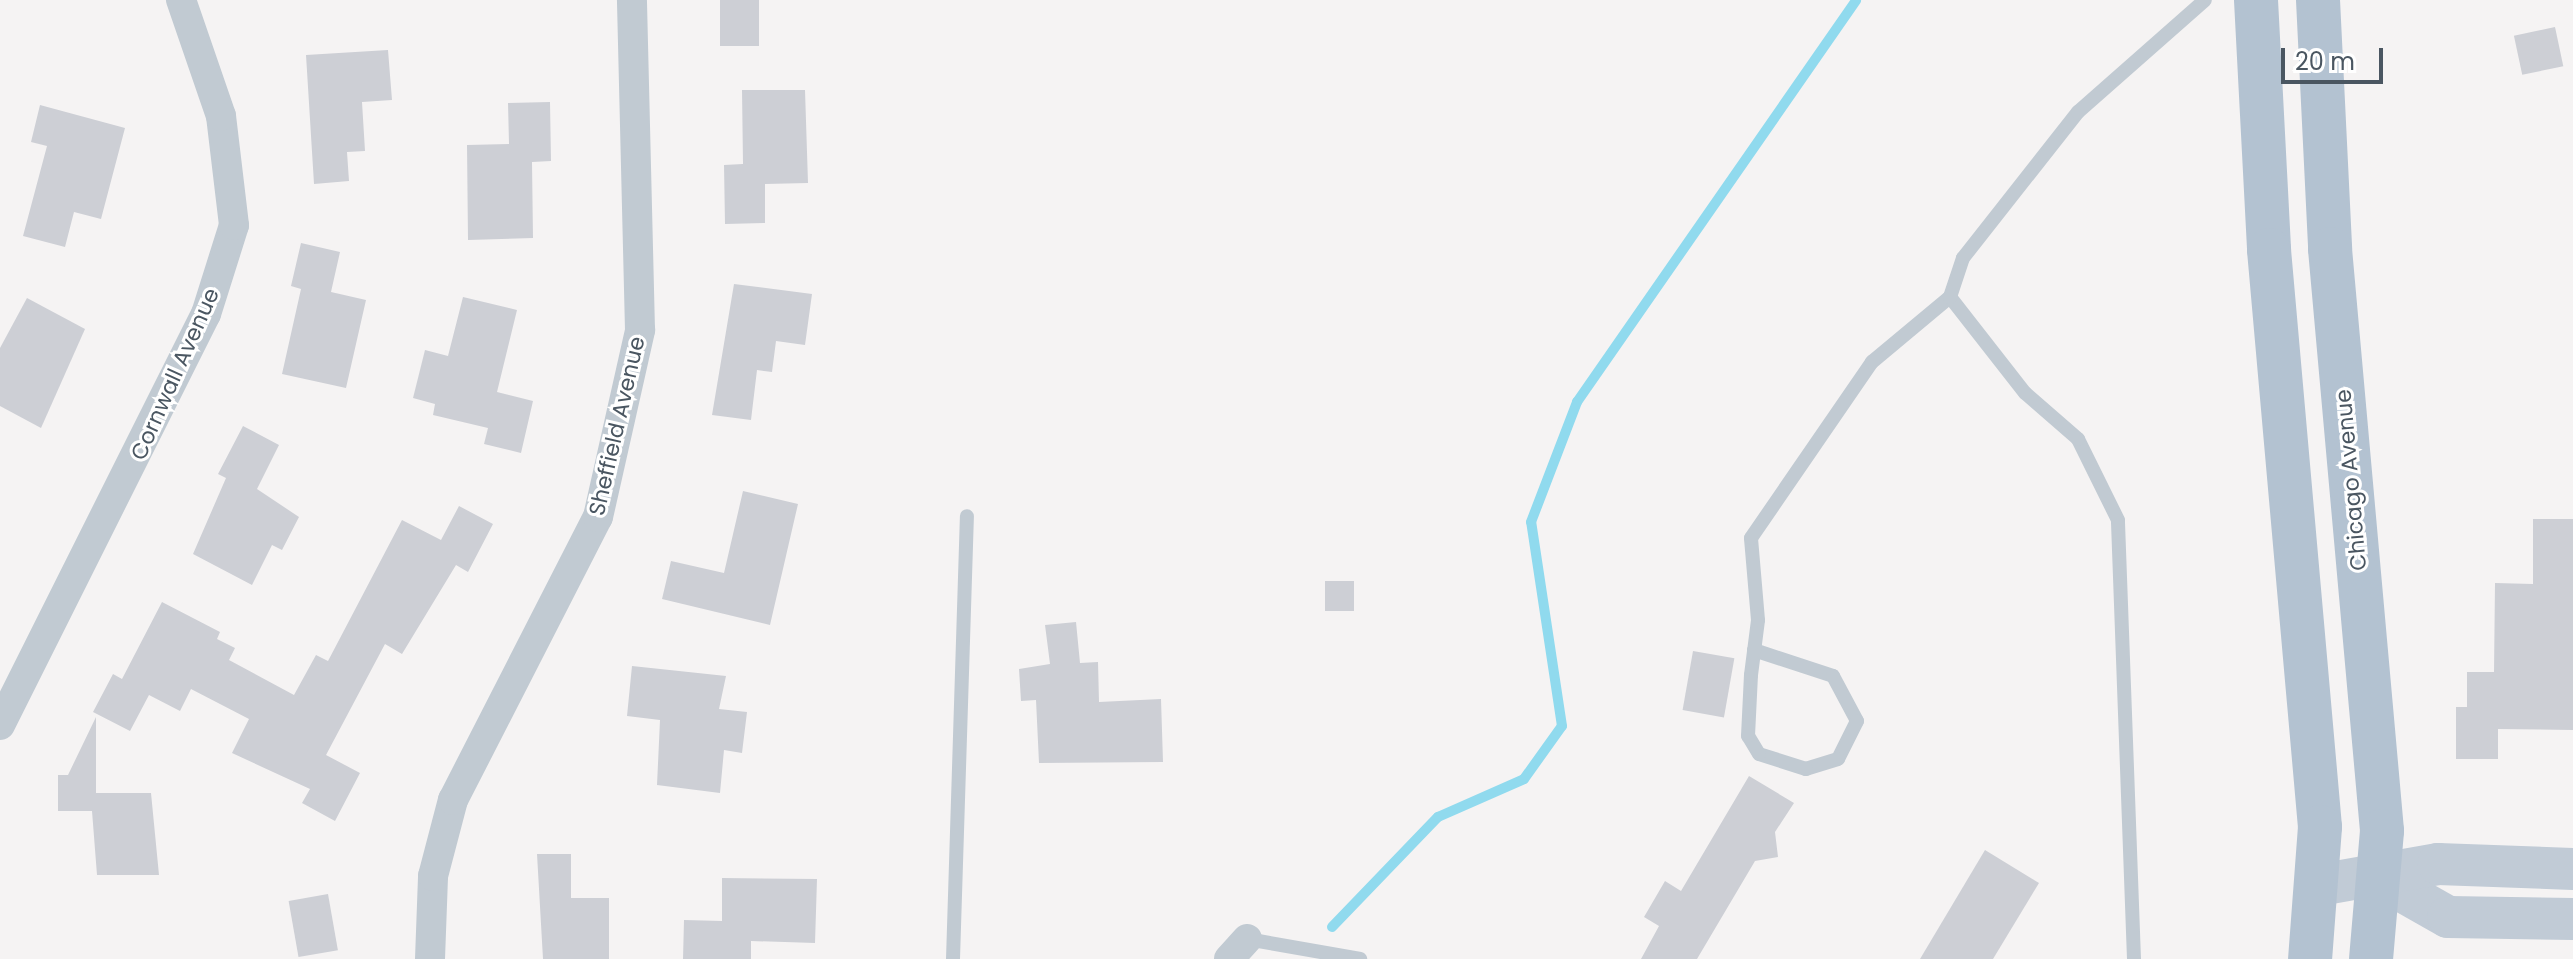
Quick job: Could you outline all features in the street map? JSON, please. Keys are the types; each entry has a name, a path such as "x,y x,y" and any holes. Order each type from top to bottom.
{"main road":[{"path":"2256,0 2319,885 2310,959"},
{"name":"Chicago Avenue","path":"2318,0 2330,249 2382,825 2371,959"}],"street":[{"name":"Cornwall Avenue","path":"0,725 206,314 234,225 221,116 181,0"},
{"name":"Sheffield Avenue","path":"430,959 433,876 453,800 598,517 640,330 632,0"},
{"path":"2319,885 2379,878 2438,864 2573,869"},
{"path":"2379,878 2448,917 2573,919"}],"lane":[{"path":"1754,650 1833,676 1857,721 1838,759 1806,769 1759,754 1748,736 1754,650 1751,538 1872,362 1950,297 1963,258 2078,112 2205,0"},
{"path":"1950,297 2025,393 2078,439 2118,520 2134,959"},
{"path":"953,959 967,516"},
{"path":"1238,949 1360,959"}],"building":[{"path":"720,0 759,0 759,46 720,46"},
{"path":"2555,27 2563,66 2522,75 2514,36"},
{"path":"388,50 392,100 362,102 365,151 347,152 349,181 314,184 306,55"},
{"path":"742,90 805,90 808,183 765,184 765,223 725,224 724,165 743,164"},
{"path":"550,102 551,161 532,162 533,238 468,240 467,145 509,144 508,103"},
{"path":"40,105 125,128 101,219 74,212 65,247 23,236 47,146 31,142"},
{"path":"301,243 340,252 331,292 366,300 346,388 282,374 301,289 291,286"},
{"path":"734,284 812,294 805,345 776,341 772,372 757,370 751,420 712,415"},
{"path":"463,297 517,310 497,392 533,401 521,453 484,444 488,428 433,415 435,404 413,398 425,350 448,356"},
{"path":"27,298 85,329 41,428 0,406 0,348"},
{"path":"243,426 279,445 257,489 299,517 282,550 272,545 252,585 193,554 226,478 218,474"},
{"path":"743,491 798,504 770,625 662,599 671,561 724,573"},
{"path":"459,506 493,524 468,572 456,565 402,654 385,644 326,755 360,773 335,821 302,803 310,789 232,753 249,719 191,689 180,711 149,695 130,731 93,712 113,674 122,679 162,602 220,632 217,639 235,648 229,660 294,695 316,655 328,661 402,520 441,540"},
{"path":"2533,519 2573,519 2573,730 2498,729 2498,759 2456,759 2456,707 2467,707 2467,672 2494,672 2495,583 2533,584"},
{"path":"1325,581 1354,581 1354,611 1325,611"},
{"path":"1076,622 1080,663 1098,662 1099,702 1161,699 1163,762 1039,763 1036,700 1021,701 1019,669 1050,664 1045,625"},
{"path":"1693,651 1734,658 1724,717 1683,710"},
{"path":"632,666 726,676 719,709 747,712 742,753 724,750 720,793 657,785 660,720 627,716"},
{"path":"96,717 96,793 151,793 159,875 97,875 92,811 58,811 58,775 68,775"},
{"path":"1749,776 1794,803 1775,832 1778,857 1755,861 1697,959 1641,959 1659,926 1644,917 1665,881 1681,891"},
{"path":"1985,850 2039,883 1993,959 1920,959"},
{"path":"537,854 571,854 571,898 609,898 609,959 543,959"},
{"path":"722,878 817,879 815,943 751,941 751,959 683,959 684,920 722,921"},
{"path":"328,894 338,950 299,957 289,901"}],"waterway":[{"path":"1332,927 1438,817 1524,779 1562,726 1531,522 1577,402 1856,0"}]}
